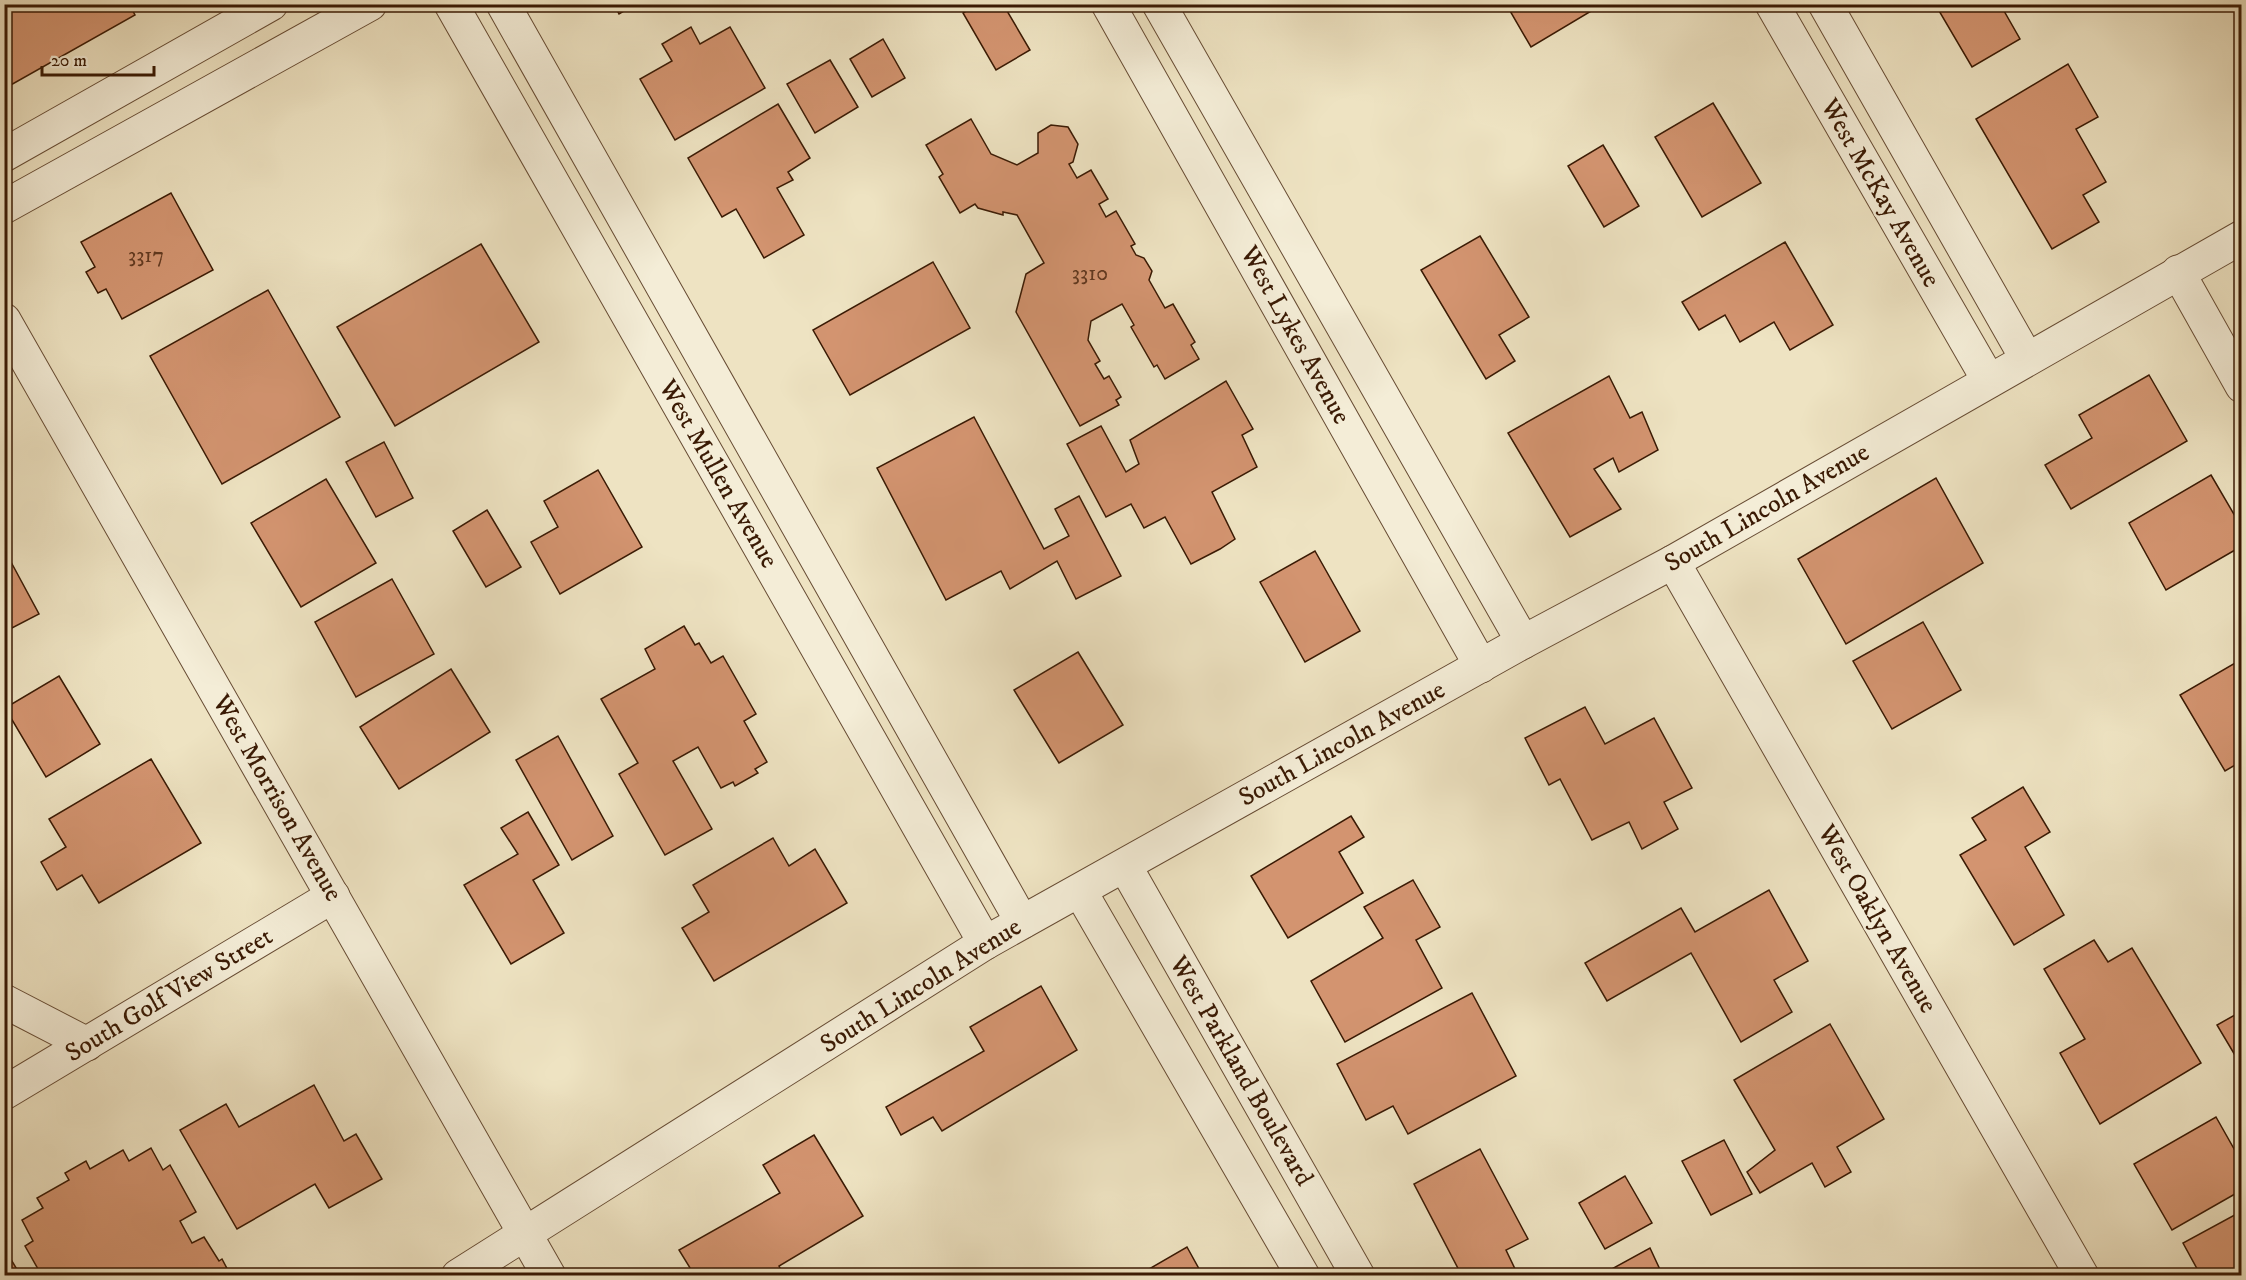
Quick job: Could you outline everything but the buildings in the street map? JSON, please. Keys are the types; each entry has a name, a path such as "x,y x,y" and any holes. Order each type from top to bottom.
{"street":[{"path":"4,155 271,4"},
{"path":"4,207 370,4"},
{"name":"West Mullen Avenue","path":"451,4 985,943"},
{"name":"West Mullen Avenue","path":"503,4 1022,922"},
{"name":"West Lykes Avenue","path":"1108,4 1481,666"},
{"name":"West Lykes Avenue","path":"1159,4 1523,642"},
{"name":"West McKay Avenue","path":"1772,4 1989,381"},
{"name":"West McKay Avenue","path":"1825,4 2028,359"},
{"name":"South Lincoln Avenue","path":"458,1275 985,943 1523,642 1673,562 2241,237"},
{"path":"2178,273 2241,386"},
{"name":"West Morrison Avenue","path":"4,320 549,1275"},
{"name":"West Oaklyn Avenue","path":"1673,562 2082,1275"},
{"name":"West Parkland Boulevard","path":"1125,866 1358,1275"},
{"name":"West Parkland Boulevard","path":"1080,891 1304,1275"},
{"name":"South Golf View Street","path":"4,1093 333,896"},
{"path":"4,1001 87,1044"}]}
